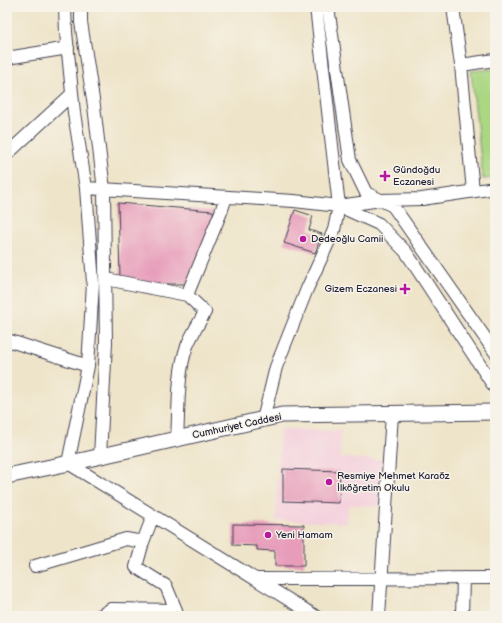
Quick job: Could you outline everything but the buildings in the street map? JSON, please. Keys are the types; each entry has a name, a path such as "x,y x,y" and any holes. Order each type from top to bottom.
{"main road":[{"name":"Cumhuriyet Caddesi","path":"7,476 282,415 495,412"}],"street":[{"path":"65,7 72,94 86,188 93,284 88,366 68,463 255,579 304,613 315,616"},
{"path":"81,7 81,22 94,106 104,190 106,343 100,456"},
{"path":"263,420 276,367 307,289 334,230 339,206 316,7"},
{"path":"328,7 350,160 366,193 393,206 495,352"},
{"path":"453,7 461,66 473,191"},
{"path":"7,47 20,56"},
{"path":"7,58 68,48"},
{"path":"461,66 495,60"},
{"path":"7,154 72,94"},
{"path":"86,188 294,201 339,206 381,200 422,199 495,188"},
{"path":"187,295 226,197"},
{"path":"339,206 379,224 406,252 495,388"},
{"path":"106,279 187,295 205,312 188,345 181,369 177,439"},
{"path":"7,340 88,366"},
{"path":"379,616 392,414"},
{"path":"100,616 111,609 177,613 166,586 136,567 143,542 153,516"},
{"path":"35,566 126,539 143,542"},
{"path":"462,616 463,578"},
{"path":"255,579 495,578"}],"shaded area":[{"name":"Resmiye Mehmet Karaöz İlköğretim Okulu","path":"280,429 341,431 340,458 382,460 380,506 348,505 347,523 276,520"}],"green space":[{"path":"495,69 495,178 483,179 471,71"}],"place":[{"name":"Gündoğdu Eczanesi","path":"385,176"},
{"name":"Dedeoğlu Camii","path":"303,239"},
{"name":"Gizem Eczanesi","path":"405,289"},
{"name":"Resmiye Mehmet Karaöz İlköğretim Okulu","path":"329,482"},
{"name":"Yeni Hamam","path":"268,535"}]}
